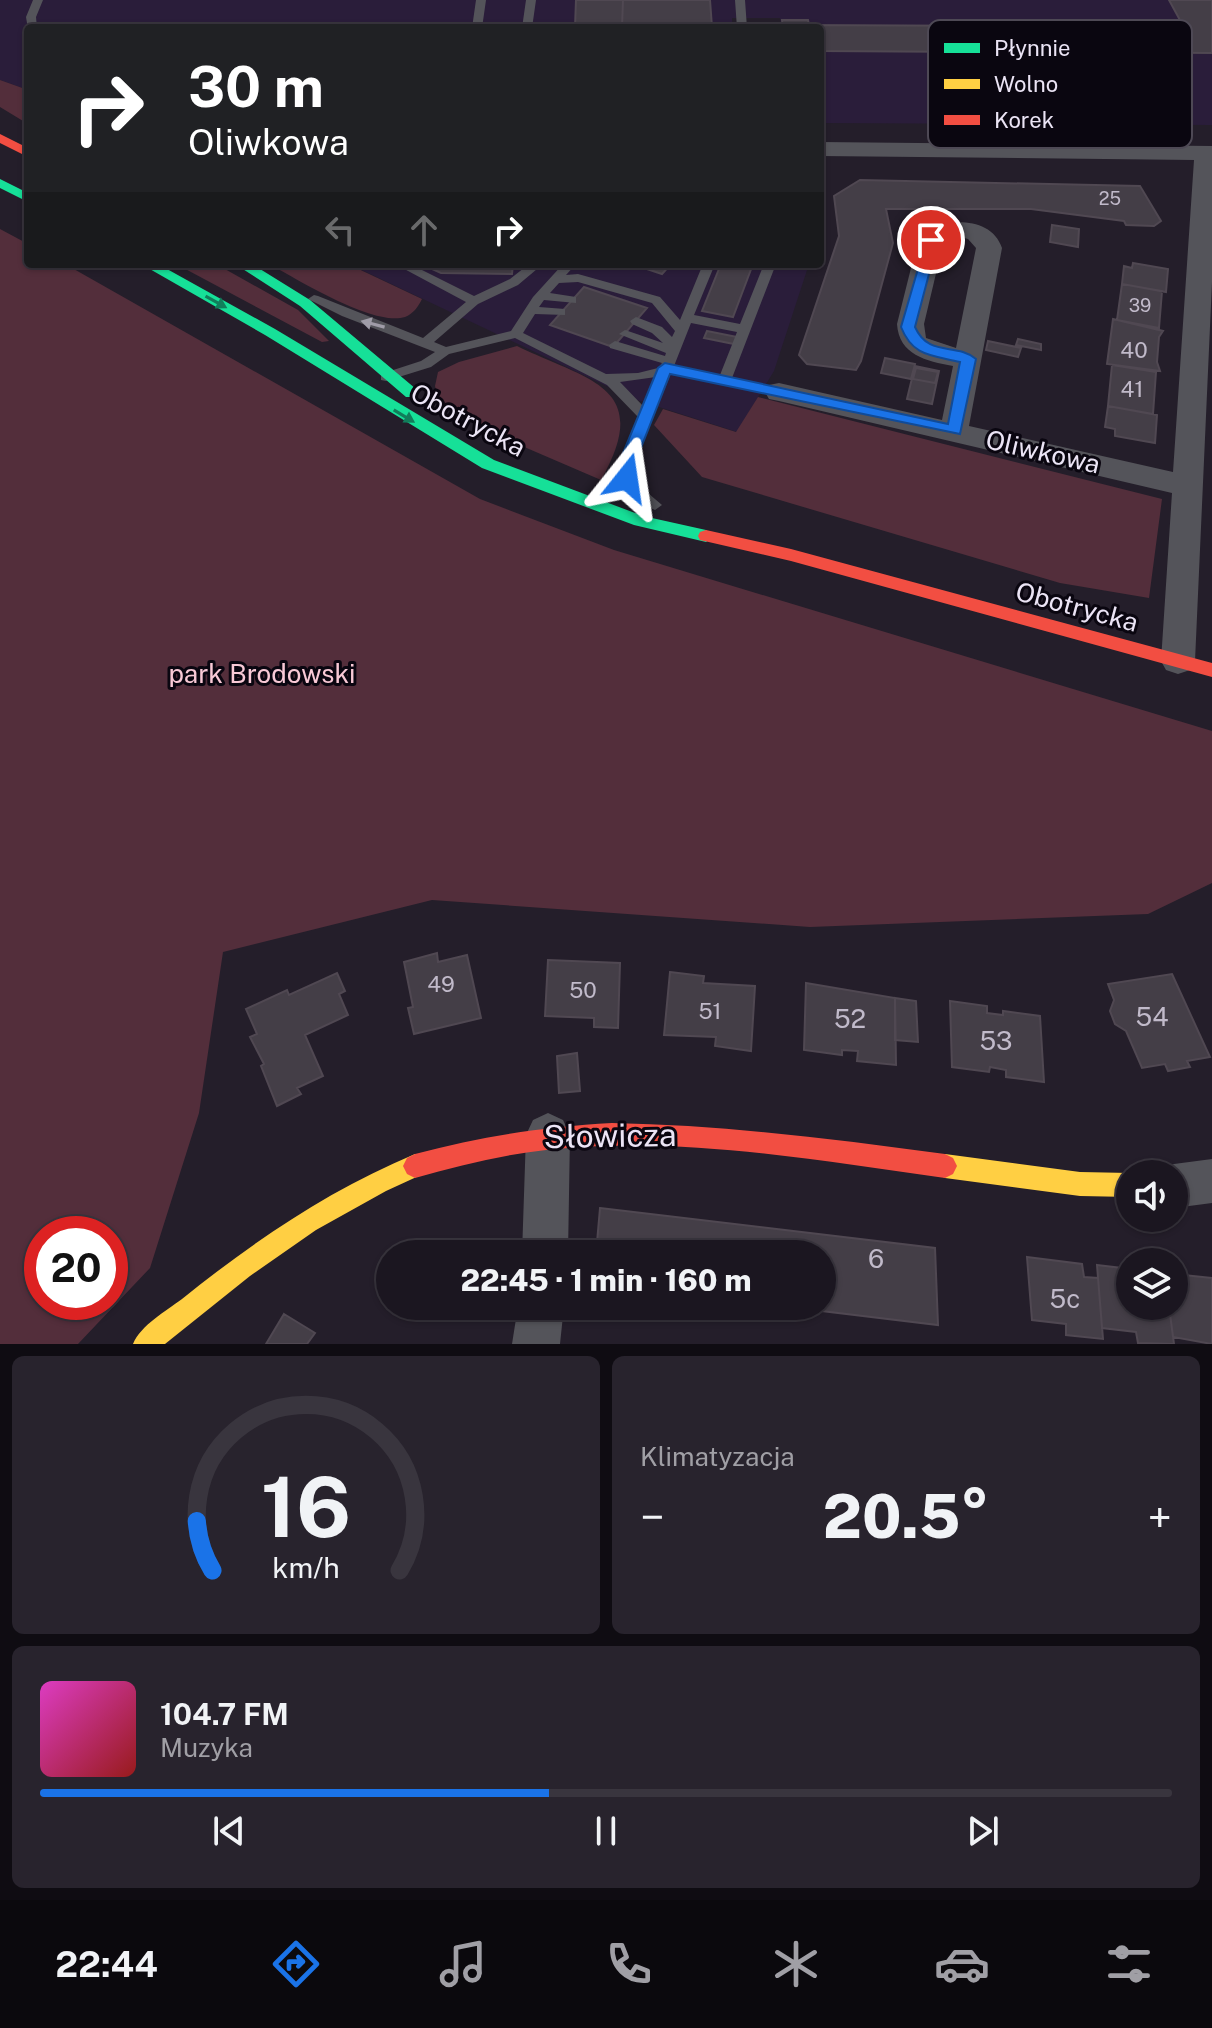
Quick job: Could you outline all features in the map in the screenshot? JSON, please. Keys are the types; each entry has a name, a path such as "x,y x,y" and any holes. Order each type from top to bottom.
{"street":[{"path":"0,138 24,151"},
{"path":"824,149 1209,153 1178,661"},
{"path":"0,183 24,196"},
{"path":"954,430 968,359 988,243 965,230 943,230 931,240 908,327 909,335 914,342 933,352 968,359"},
{"name":"Obotrycka","path":"155,268 270,332 337,376 488,464 547,489 640,521 791,555 1212,670"},
{"name":"Obotrycka","path":"249,268 305,303 388,376 429,403"},
{"name":"Oliwkowa","path":"779,392 1187,486"},
{"name":"Obotrycka","path":"543,464 603,490 655,505 791,555"},
{"name":"Słowicza","path":"146,1344 265,1248 353,1195 414,1166 448,1154 548,1135 640,1131 683,1133 1080,1184 1116,1185"},
{"path":"545,1240 548,1135"},
{"path":"1188,1184 1212,1181"},
{"path":"536,1344 539,1320"}],"lane":[{"path":"32,24 31,17 38,0"},
{"path":"478,24 481,0"},
{"path":"528,24 531,0"},
{"path":"740,0 742,24"},
{"path":"409,268 474,301"},
{"path":"425,343 474,301 514,282 532,268"},
{"path":"516,334 548,288 566,268"},
{"path":"655,505 636,491 625,469 674,348 700,303 712,268"},
{"path":"749,274 768,270"},
{"path":"725,380 768,270"},
{"path":"548,288 578,278 656,300 674,348"},
{"path":"270,279 364,322 445,351"},
{"path":"548,288 576,295"},
{"path":"742,294 757,297"},
{"path":"736,309 752,312"},
{"path":"528,316 557,316"},
{"path":"640,316 674,348"},
{"path":"605,378 638,377 674,348 745,329"},
{"path":"337,376 364,380 388,376 426,364 445,351 516,334 605,378 646,417"},
{"path":"620,339 674,348"},
{"name":"Oliwkowa","path":"674,348 725,380 779,392"}],"shaded area":[{"path":"0,0 1212,0 1212,125 1192,125 1192,20 928,20 928,124 824,123 824,24 781,24 780,18 732,18 732,24 24,24 24,89 0,80"},
{"path":"357,268 808,268 774,371 737,432 634,399"}],"green space":[{"path":"0,80 24,89 24,122 0,107"},
{"name":"park Brodowski","path":"0,229 24,242 24,268 72,268 480,499 614,550 1212,731 1212,883 1148,914 810,927 432,900 223,952 199,1113 150,1268 128,1291 128,1216 24,1216 24,1320 101,1320 78,1344 0,1344"},
{"path":"183,268 223,268 298,310 329,341 322,342"},
{"path":"276,268 356,268 422,299 410,314 391,318 356,309"},
{"path":"517,346 589,379 606,391 617,406 620,424 616,449 601,480 515,443 439,402 435,386 438,372 459,362"},
{"path":"758,397 1162,499 1149,598 1060,583 702,477 654,425 663,409 736,432"}],"building":[{"path":"576,0 623,0 622,24 575,24"},
{"path":"623,0 710,0 712,24 622,24"},
{"path":"1169,0 1212,0 1212,53 1192,53 1192,20 1180,20"},
{"path":"782,20 808,20 809,24 782,24"},
{"path":"824,25 928,26 928,52 824,51"},
{"path":"860,180 1140,186 1161,221 1154,226 1126,225 1124,221 1031,209 886,209 893,243 861,361 856,370 807,364 799,355 839,236 834,196"},
{"path":"1052,225 1079,229 1078,247 1050,242"},
{"path":"1133,263 1168,269 1166,292 1122,284 1124,266 1132,268"},
{"path":"430,268 513,268 512,274 441,273"},
{"path":"644,268 667,268 662,274"},
{"path":"719,268 751,268 733,317 702,311"},
{"path":"1122,284 1162,291 1159,328 1117,320"},
{"path":"584,287 647,308 613,347 550,325"},
{"path":"1113,319 1163,331 1159,337 1157,362 1160,371 1107,364"},
{"path":"707,331 737,337 734,344 704,338"},
{"path":"1018,339 1041,344 1041,350 1016,345"},
{"path":"988,341 1021,348 1018,357 986,350"},
{"path":"885,358 915,364 911,379 881,373"},
{"path":"1112,365 1156,372 1153,414 1108,406"},
{"path":"915,366 939,371 932,404 907,399"},
{"path":"916,368 938,372 935,383 913,379"},
{"path":"1108,406 1157,415 1155,443 1115,436 1115,429 1105,427"},
{"path":"437,953 438,962 467,955 481,1018 414,1034 408,1008 413,1007 404,962"},
{"path":"548,960 620,963 618,1028 594,1027 594,1018 545,1016"},
{"path":"670,972 704,976 703,983 755,986 751,1051 715,1046 716,1037 664,1035"},
{"path":"337,973 345,991 339,994 348,1015 305,1035 323,1076 297,1088 301,1094 277,1106 261,1066 264,1064 250,1037 257,1034 246,1009 287,990 289,995"},
{"path":"1172,974 1210,1057 1187,1061 1190,1067 1168,1071 1165,1064 1142,1068 1126,1031 1115,1024 1110,1011 1114,1000 1108,984"},
{"path":"806,983 895,998 896,1065 857,1061 858,1051 842,1050 842,1055 804,1050"},
{"path":"895,998 916,1001 918,1042 895,1040"},
{"path":"950,1001 987,1006 987,1013 1003,1015 1003,1011 1040,1016 1044,1082 1006,1077 1006,1070 990,1067 989,1072 952,1067"},
{"path":"577,1053 580,1091 559,1093 557,1056"},
{"path":"600,1208 935,1248 938,1325 836,1313 836,1240 597,1240"},
{"path":"1027,1257 1082,1264 1084,1277 1098,1278 1103,1339 1066,1335 1066,1324 1032,1320"},
{"path":"1097,1265 1116,1267 1116,1320 1171,1320 1174,1344 1138,1343 1136,1332 1102,1328"},
{"path":"1188,1275 1212,1278 1212,1344 1173,1337 1171,1320 1188,1320"},
{"path":"284,1314 315,1333 307,1344 266,1344"}],"traffic: fast":[{"path":"0,183 24,196"},
{"path":"155,268 270,332 488,464 640,521 706,536"},
{"path":"248,268 305,303 411,393"}],"traffic: slow":[{"path":"146,1344 209,1292 307,1222 415,1166"},
{"path":"945,1166 1080,1184 1116,1185"}],"traffic: jam":[{"path":"0,138 24,151"},
{"path":"706,536 791,555 1212,670"},
{"path":"415,1166 480,1148 546,1138 612,1134 746,1141 945,1166"}],"route":[{"path":"627,478 627,463 665,368 954,430 968,359 924,348 914,342 908,327 931,240"}]}
